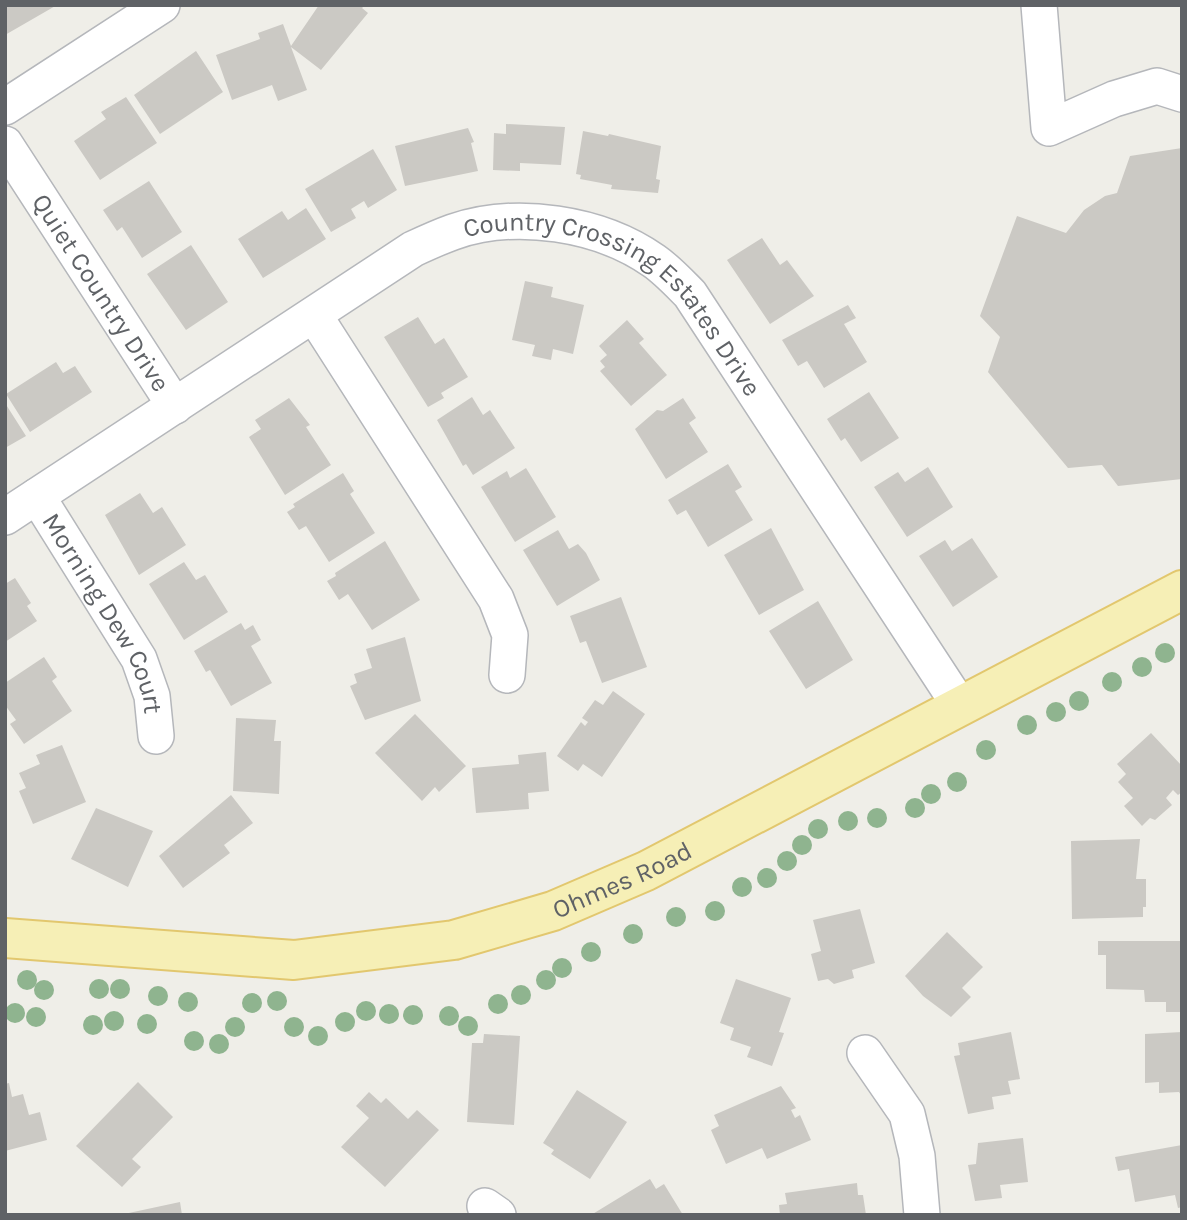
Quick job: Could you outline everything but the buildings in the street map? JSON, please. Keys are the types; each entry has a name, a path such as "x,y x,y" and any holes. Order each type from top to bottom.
{"main road":[{"name":"Ohmes Road","path":"5,938 294,960 454,940 553,911 646,871 1182,590"}],"street":[{"path":"5,107 162,5"},
{"path":"1039,5 1049,128 1114,99 1157,86 1182,94"},
{"name":"Quiet Country Drive","path":"5,144 175,405"},
{"name":"Country Crossing Estates Drive","path":"5,517 413,249 455,231 509,221 561,225 615,240 655,261 690,294 960,706"},
{"path":"314,315 496,599 510,635 507,676"},
{"name":"Morning Dew Court","path":"37,496 139,659 152,696 156,736"},
{"path":"865,1053 907,1114 917,1156 922,1215"}]}
